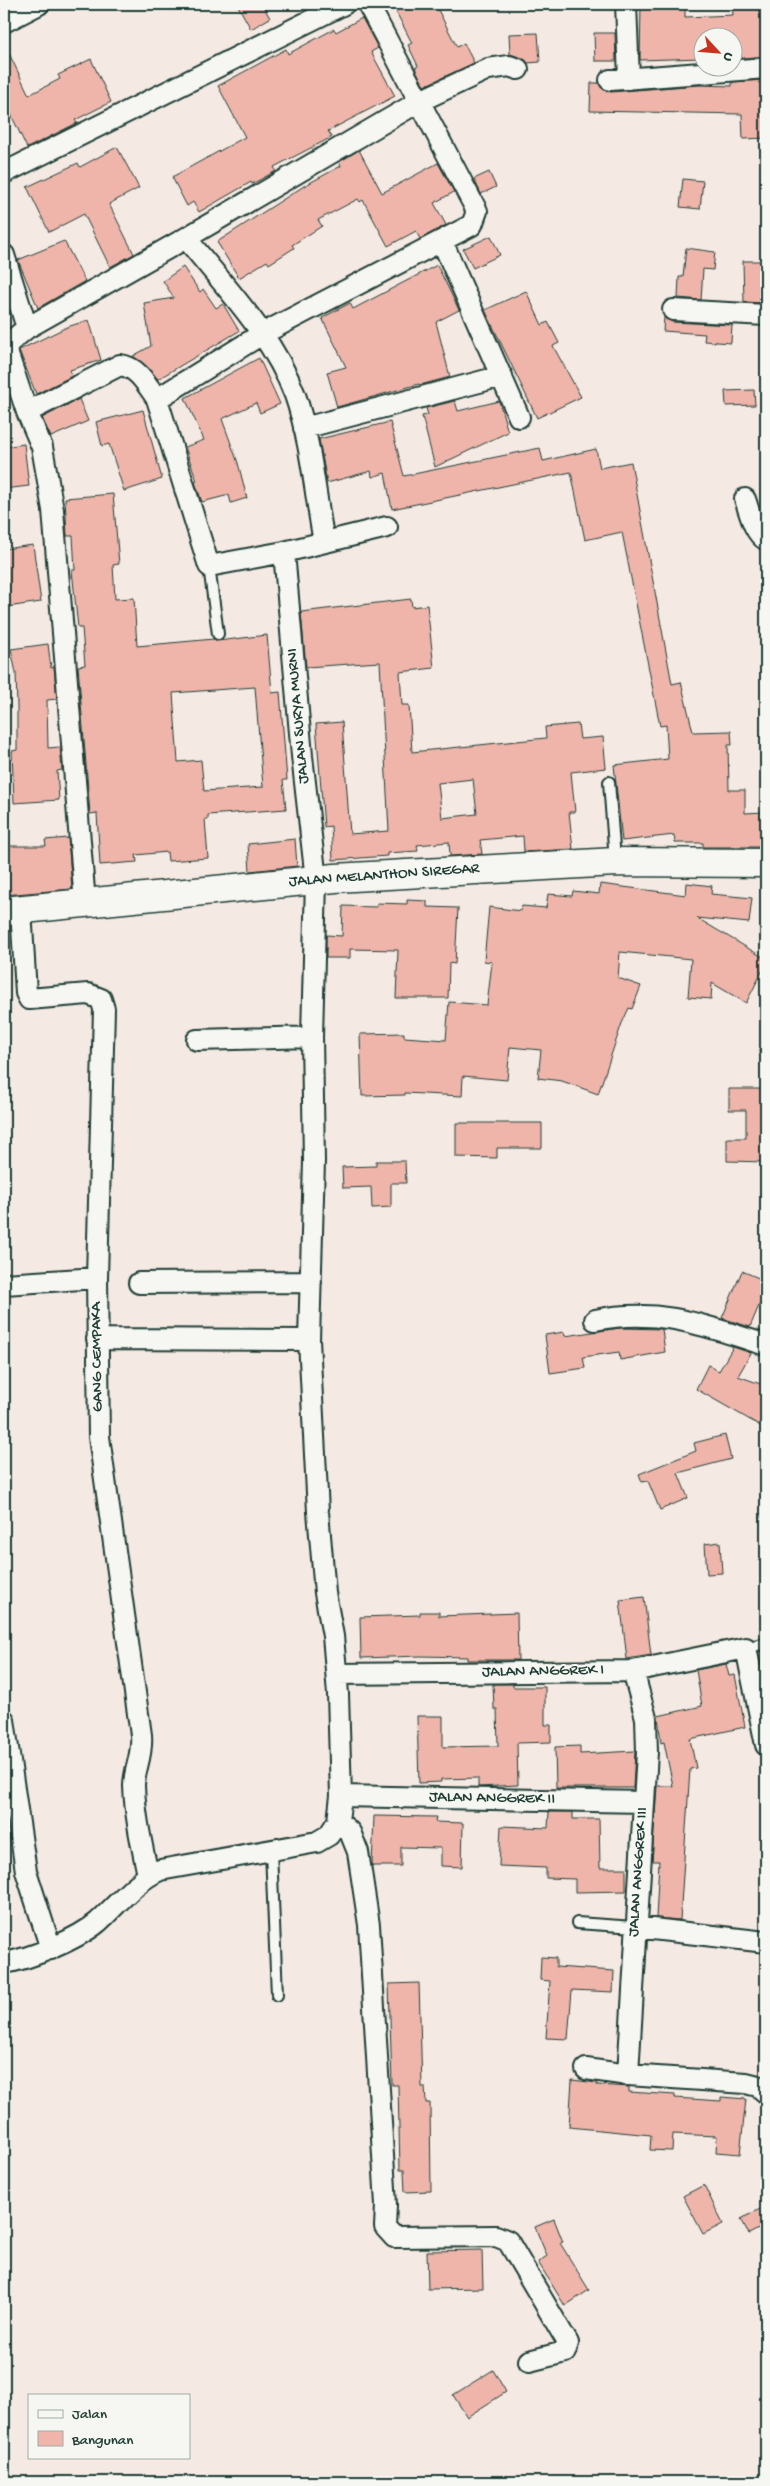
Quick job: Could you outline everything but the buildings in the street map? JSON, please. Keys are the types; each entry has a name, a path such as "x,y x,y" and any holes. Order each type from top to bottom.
{"main road":[{"name":"JALAN MELANTHON SIREGAR","path":"13,910 316,880 615,862 766,863"}],"street":[{"path":"4,22 39,4"},
{"path":"4,173 344,4"},
{"path":"626,4 620,79 766,68"},
{"path":"157,399 262,334 472,225 477,210 420,101 373,5"},
{"path":"85,903 53,510 42,448 4,346 28,328 420,101 488,69 509,66 518,69"},
{"path":"186,238 262,334 294,395 304,428 324,542"},
{"path":"442,241 519,416"},
{"path":"4,255 28,328"},
{"path":"673,310 766,315"},
{"path":"27,412 120,365 128,366 137,372 157,399 208,566 284,552 387,527"},
{"path":"304,428 502,376"},
{"path":"745,498 752,521 757,531 766,540"},
{"name":"JALAN SURYA MURNI","path":"284,552 302,756 316,880 312,1037 314,1162 309,1340 318,1512 325,1593 334,1636 337,1674 341,1796 338,1821"},
{"name":"GANG CEMPAKA","path":"13,910 26,993 30,999 88,994 101,999 104,1009 97,1278 98,1437 141,1736 142,1756 134,1784 137,1819 148,1875"},
{"path":"196,1040 312,1037"},
{"path":"4,1284 97,1278"},
{"path":"139,1283 226,1280 311,1282"},
{"path":"595,1320 611,1317 667,1316 766,1345"},
{"path":"97,1339 309,1340"},
{"path":"746,1648 766,1745"},
{"name":"JALAN ANGGREK I","path":"337,1674 633,1671 746,1648"},
{"name":"JALAN ANGGREK III","path":"628,2075 635,1927 647,1752 646,1718 633,1671"},
{"path":"4,1720 26,1871 51,1949"},
{"name":"JALAN ANGGREK II","path":"341,1796 643,1802"},
{"path":"4,1963 51,1949 96,1924 148,1875 179,1865 318,1842 329,1835 338,1821 350,1832 355,1841 370,1925 386,2205 385,2227 394,2237 496,2236 508,2241 568,2343 565,2352 530,2361"},
{"path":"635,1927 766,1942"},
{"path":"586,2069 628,2075 746,2083 758,2086 766,2093"}],"lane":[{"path":"208,566 218,634"},
{"path":"609,782 615,862"},
{"path":"746,1648 766,1643"},
{"path":"271,1851 277,1995"},
{"path":"577,1923 635,1927"}]}
